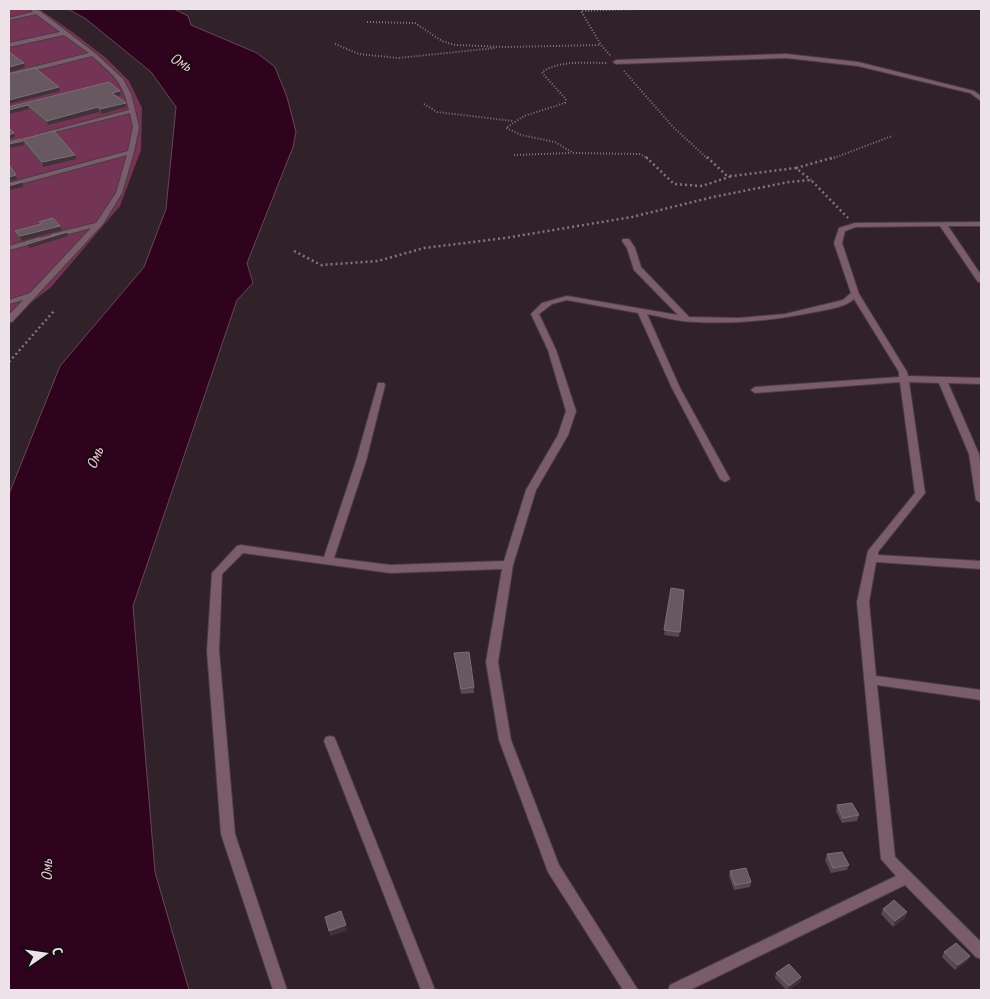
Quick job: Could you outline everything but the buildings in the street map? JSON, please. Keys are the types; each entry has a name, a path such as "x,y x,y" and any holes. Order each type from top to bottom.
{"lane":[{"path":"9,19 35,10 93,54 121,80 128,94 136,126 131,152 119,193 98,224 9,320"},
{"path":"9,45 64,33"},
{"path":"9,75 93,54"},
{"path":"616,62 786,56 858,64 972,92 981,99"},
{"path":"112,83 121,80"},
{"path":"35,136 132,111"},
{"path":"9,185 131,152"},
{"path":"9,248 98,224"},
{"path":"943,224 981,280"},
{"path":"981,224 855,225 842,230 838,242 855,294 903,372 920,493 872,551 863,602 888,859 981,952"},
{"path":"626,241 631,248 637,268 687,319"},
{"path":"631,990 553,868 505,740 492,662 508,565 531,490 563,435 571,411 552,350 535,314 539,308 553,300 567,298 687,319 739,320 785,316 846,302 855,294"},
{"path":"9,302 33,295"},
{"path":"641,311 676,388 725,479"},
{"path":"755,390 904,379 981,380"},
{"path":"942,380 974,454 981,500"},
{"path":"328,561 361,461 381,385"},
{"path":"280,990 228,834 213,651 217,573 241,549 390,569 508,565"},
{"path":"871,558 981,565"},
{"path":"870,680 981,695"},
{"path":"330,741 428,990"},
{"path":"675,990 906,878"}],"path":[{"path":"642,9 580,12 601,45 673,127 726,175 732,176"},
{"path":"367,22 414,23 442,41 455,45 505,47 601,45"},
{"path":"335,44 359,54 398,58 505,47"},
{"path":"573,153 564,149 556,142 508,131 507,125 565,103 566,99 543,74 544,69 556,66 616,62"},
{"path":"424,104 437,112 514,121"},
{"path":"514,155 573,153 640,154 645,156 674,184 702,186 732,176 796,168 828,160 892,136"},
{"path":"796,168 811,180 855,225"},
{"path":"294,251 321,264 378,261 424,248 505,238 632,217 713,197 789,182 811,180"},
{"path":"9,362 54,311"}],"shaded area":[{"path":"9,9 39,9 71,31 106,58 129,81 142,108 141,150 120,206 51,287 9,320"}],"water":[{"name":"Омь","path":"68,9 174,9 188,16 191,25 257,53 275,67 287,97 296,132 293,147 247,263 253,283 237,300 133,606 155,872 189,990 9,990 9,494 60,366 144,267 166,209 176,107 151,72 86,19"}]}
